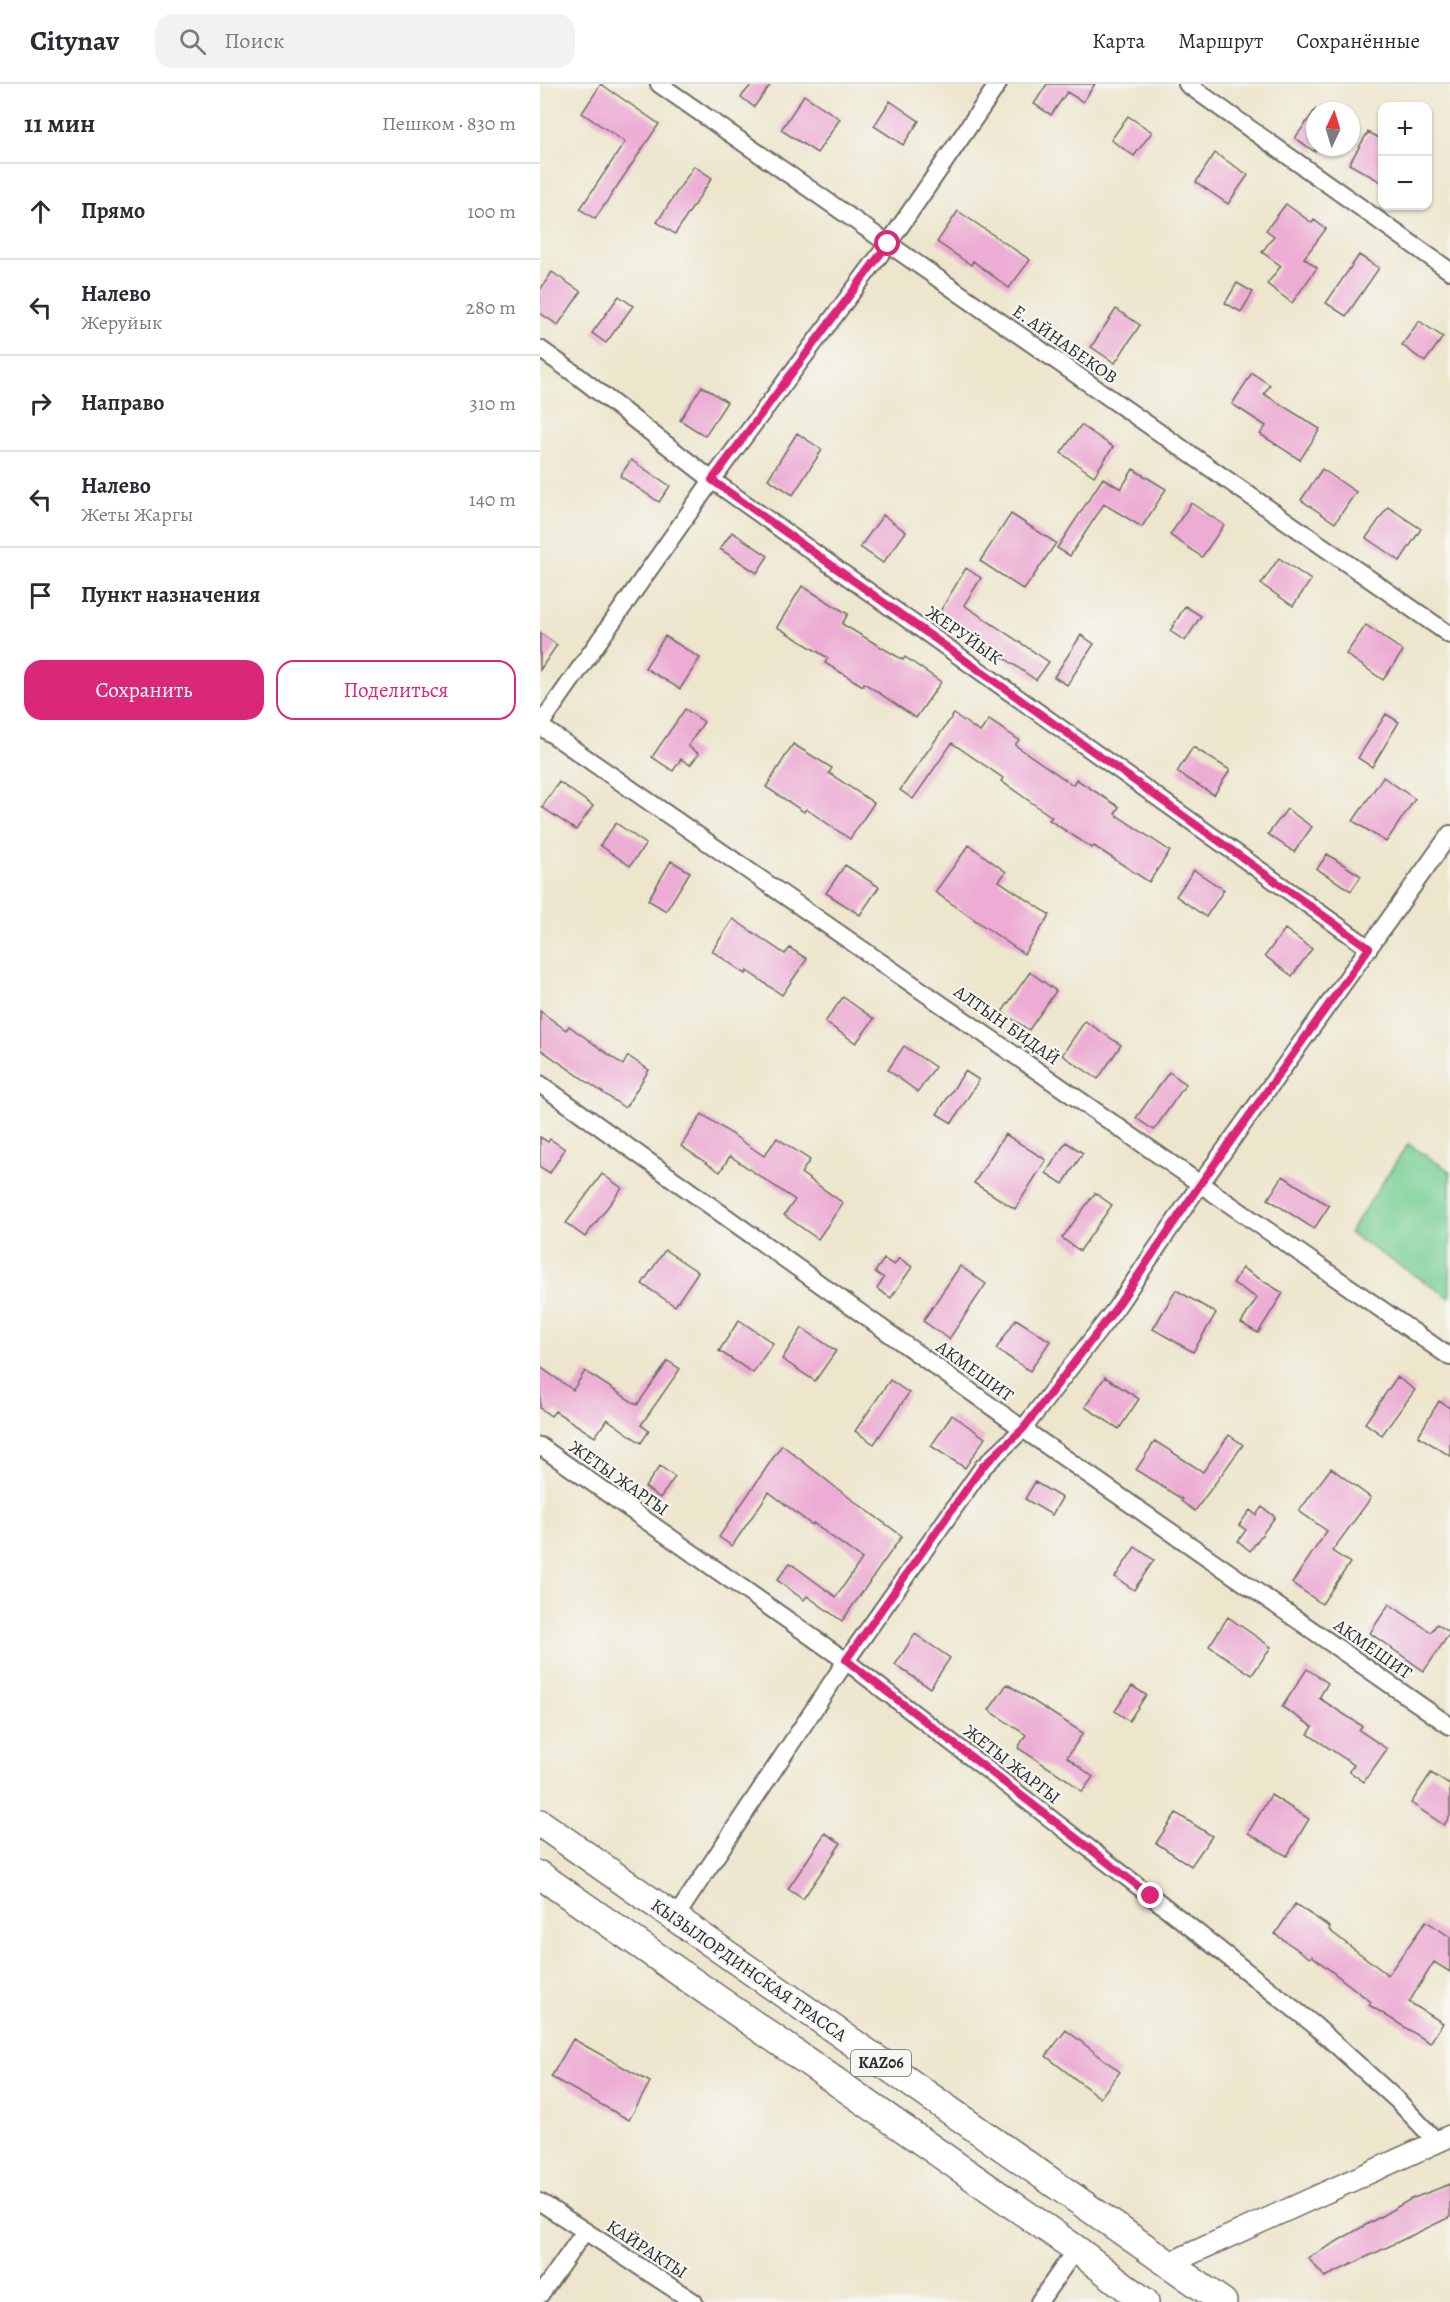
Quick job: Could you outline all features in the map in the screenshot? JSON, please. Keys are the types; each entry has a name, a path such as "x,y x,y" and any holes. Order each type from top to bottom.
{"highway":[{"name":"КЫЗЫЛОРДИНСКАЯ ТРАССА","path":"540,1823 1223,2302"},
{"name":"KАZ06","path":"540,1875 1076,2249 1145,2302"}],"street":[{"name":"Е. АЙНАБЕКОВ","path":"659,84 1450,635"},
{"path":"540,725 712,480 888,244 998,84"},
{"path":"1187,84 1450,271"},
{"name":"ЖЕРУЙЫК","path":"540,349 712,480 1369,948"},
{"name":"АЛТЫН БИДАЙ","path":"540,725 1450,1357"},
{"path":"675,1918 846,1660 982,1467 1023,1429 1116,1308 1201,1183 1450,834"},
{"name":"АКМЕШИТ","path":"540,1084 1023,1429 1450,1726"},
{"name":"ЖЕТЫ ЖАРГЫ","path":"540,1446 846,1660 1313,2024 1444,2139"},
{"path":"1168,2264 1444,2139"},
{"path":"540,2202 585,2231"},
{"name":"КАЙРАКТЫ","path":"540,2295 585,2231 694,2302"},
{"path":"1039,2302 1076,2249"}],"green space":[{"path":"1408,1144 1450,1171 1450,1298 1349,1233"}],"building":[{"path":"601,84 659,124 595,219 580,209 625,142 582,113"},
{"path":"752,84 771,84 754,107 741,97"},
{"path":"1047,84 1095,84 1083,102 1067,92 1051,115 1034,104"},
{"path":"804,95 840,119 817,153 781,130"},
{"path":"890,101 919,121 903,145 874,126"},
{"path":"1128,116 1152,132 1134,156 1111,140"},
{"path":"1306,123 1306,146 1295,138"},
{"path":"1368,132 1378,137 1378,180 1349,164 1354,156 1360,156 1360,145"},
{"path":"1215,153 1248,175 1228,204 1196,182"},
{"path":"694,166 712,178 675,234 657,222"},
{"path":"1286,204 1312,223 1314,220 1326,229 1304,258 1317,268 1292,303 1267,284 1281,266 1262,252 1274,236 1266,230"},
{"path":"958,211 1030,260 1009,288 973,261 971,265 937,242"},
{"path":"1359,255 1379,268 1346,316 1326,303"},
{"path":"552,272 581,292 558,325 540,313 540,290"},
{"path":"1237,283 1253,292 1241,312 1225,303"},
{"path":"619,296 633,306 606,343 592,333"},
{"path":"1116,309 1140,325 1115,363 1091,347"},
{"path":"1419,321 1443,337 1425,362 1402,345"},
{"path":"1252,373 1270,385 1264,394 1320,429 1300,460 1260,434 1266,426 1232,404"},
{"path":"702,386 727,402 705,436 680,420"},
{"path":"1081,425 1113,447 1094,476 1061,453"},
{"path":"797,433 822,450 793,495 768,479"},
{"path":"631,460 670,486 659,502 620,476"},
{"path":"1133,469 1166,489 1142,527 1104,504 1070,556 1057,548 1103,478 1121,489"},
{"path":"1322,469 1356,492 1335,523 1301,500"},
{"path":"1191,503 1224,525 1202,557 1170,535"},
{"path":"1388,507 1421,529 1400,561 1366,538"},
{"path":"1011,514 1056,543 1024,590 980,561"},
{"path":"883,515 906,532 883,563 860,547"},
{"path":"732,532 768,556 757,573 720,549"},
{"path":"1279,558 1311,580 1293,606 1261,584"},
{"path":"966,568 981,578 964,605 1049,662 1036,680 939,613"},
{"path":"802,586 848,614 842,624 903,660 905,657 941,682 916,718 864,683 863,686 825,663 828,658 777,627"},
{"path":"1185,606 1201,616 1185,641 1170,631"},
{"path":"1366,625 1403,651 1383,680 1346,654"},
{"path":"540,633 557,645 540,670"},
{"path":"1081,635 1094,644 1067,685 1054,677"},
{"path":"665,636 700,658 680,689 645,668"},
{"path":"685,709 704,722 688,746 699,754 690,765 681,759 673,771 652,757"},
{"path":"954,714 980,732 989,720 1019,740 1015,745 1073,785 1076,779 1119,807 1115,814 1170,851 1149,882 1049,820 1052,817 1001,781 1003,778 952,743 913,799 900,790"},
{"path":"1386,714 1399,722 1372,767 1358,758"},
{"path":"793,744 832,768 829,773 874,803 850,839 806,809 804,812 766,787"},
{"path":"1193,747 1230,770 1214,795 1177,772"},
{"path":"1383,777 1415,799 1386,842 1353,821"},
{"path":"559,782 593,806 576,830 542,807"},
{"path":"1287,809 1312,827 1294,852 1268,834"},
{"path":"616,823 646,844 630,866 600,845"},
{"path":"969,845 1006,872 999,881 1050,915 1024,954 935,892"},
{"path":"1327,854 1361,876 1351,891 1317,869"},
{"path":"671,861 690,872 666,911 648,900"},
{"path":"845,865 879,887 860,915 826,893"},
{"path":"1194,870 1224,890 1206,917 1176,896"},
{"path":"733,919 785,954 790,948 807,959 782,995 712,951"},
{"path":"1285,929 1312,949 1292,976 1265,956"},
{"path":"1030,972 1056,991 1029,1030 1002,1012"},
{"path":"843,997 874,1019 856,1043 825,1022"},
{"path":"540,1011 566,1030 569,1026 623,1065 628,1056 649,1070 625,1108 540,1049"},
{"path":"1085,1021 1121,1045 1098,1079 1062,1055"},
{"path":"904,1046 935,1067 918,1092 888,1070"},
{"path":"965,1071 979,1080 952,1123 937,1114"},
{"path":"1169,1072 1186,1084 1154,1130 1136,1118"},
{"path":"702,1114 764,1156 777,1138 810,1160 801,1173 843,1203 818,1239 784,1215 795,1200 730,1156 720,1172 681,1146"},
{"path":"1005,1134 1046,1160 1015,1209 974,1183"},
{"path":"540,1137 548,1142 550,1139 565,1149 550,1173 540,1167"},
{"path":"1066,1142 1083,1153 1063,1184 1046,1173"},
{"path":"602,1174 622,1188 585,1237 566,1223"},
{"path":"1283,1176 1329,1206 1314,1229 1268,1199"},
{"path":"1095,1193 1112,1205 1080,1251 1062,1238"},
{"path":"665,1250 698,1272 675,1306 642,1284"},
{"path":"899,1258 912,1267 891,1298 877,1289 884,1278 875,1272 884,1259 894,1265"},
{"path":"960,1266 986,1284 949,1339 923,1321"},
{"path":"1242,1268 1283,1293 1258,1333 1241,1323 1257,1298 1233,1283"},
{"path":"1176,1290 1216,1313 1193,1352 1153,1329"},
{"path":"1016,1319 1050,1341 1030,1371 996,1349"},
{"path":"739,1320 773,1343 753,1373 719,1351"},
{"path":"802,1328 836,1351 815,1381 782,1359"},
{"path":"668,1361 680,1369 641,1425 649,1431 641,1443 607,1419 595,1437 555,1411 551,1416 540,1408 540,1367 573,1390 585,1371 637,1405"},
{"path":"1105,1377 1139,1399 1119,1429 1085,1407"},
{"path":"1397,1377 1415,1390 1382,1435 1365,1423"},
{"path":"890,1380 909,1393 874,1444 855,1431"},
{"path":"1439,1401 1450,1408 1450,1456 1418,1436"},
{"path":"952,1415 985,1438 965,1468 931,1446"},
{"path":"1229,1435 1243,1445 1195,1511 1181,1501 1182,1499 1136,1470 1155,1441 1203,1472"},
{"path":"782,1445 902,1536 842,1621 807,1596 804,1600 777,1580 790,1563 836,1597 862,1559 769,1492 732,1546 719,1537"},
{"path":"660,1466 675,1477 660,1498 645,1487"},
{"path":"1331,1468 1371,1498 1332,1551 1350,1563 1322,1604 1292,1583 1327,1531 1299,1511"},
{"path":"1035,1482 1062,1498 1052,1515 1025,1499"},
{"path":"1262,1507 1275,1517 1250,1551 1238,1541 1246,1530 1239,1525 1250,1510 1256,1515"},
{"path":"1135,1547 1154,1560 1134,1590 1115,1577"},
{"path":"1389,1604 1431,1632 1437,1624 1450,1633 1424,1671 1370,1633"},
{"path":"1228,1617 1271,1647 1252,1675 1209,1646"},
{"path":"915,1634 950,1658 930,1688 895,1665"},
{"path":"1307,1669 1328,1683 1319,1698 1362,1726 1359,1730 1387,1749 1364,1782 1349,1771 1354,1765 1308,1734 1313,1727 1282,1707"},
{"path":"1007,1684 1083,1733 1067,1757 1093,1777 1082,1792 1068,1780 1018,1748 1026,1735 989,1710"},
{"path":"1132,1686 1146,1695 1129,1721 1115,1711"},
{"path":"1431,1773 1450,1785 1450,1816 1444,1825 1411,1803"},
{"path":"1271,1795 1309,1819 1287,1856 1248,1833"},
{"path":"1176,1813 1212,1836 1191,1866 1156,1843"},
{"path":"825,1833 841,1843 803,1899 788,1889"},
{"path":"1295,1904 1330,1927 1329,1930 1388,1975 1426,1921 1450,1937 1450,1972 1434,1962 1409,2002 1443,2023 1430,2043 1369,2005 1371,2002 1312,1956 1310,1958 1275,1934"},
{"path":"1066,2030 1120,2072 1100,2098 1046,2056"},
{"path":"573,2039 650,2082 629,2120 551,2077"},
{"path":"1450,2184 1450,2217 1325,2277 1308,2258 1411,2199"}],"route":[{"path":"888,244 712,480 1369,948 1201,1183 1116,1308 1023,1429 982,1467 846,1660 1151,1896"}]}
